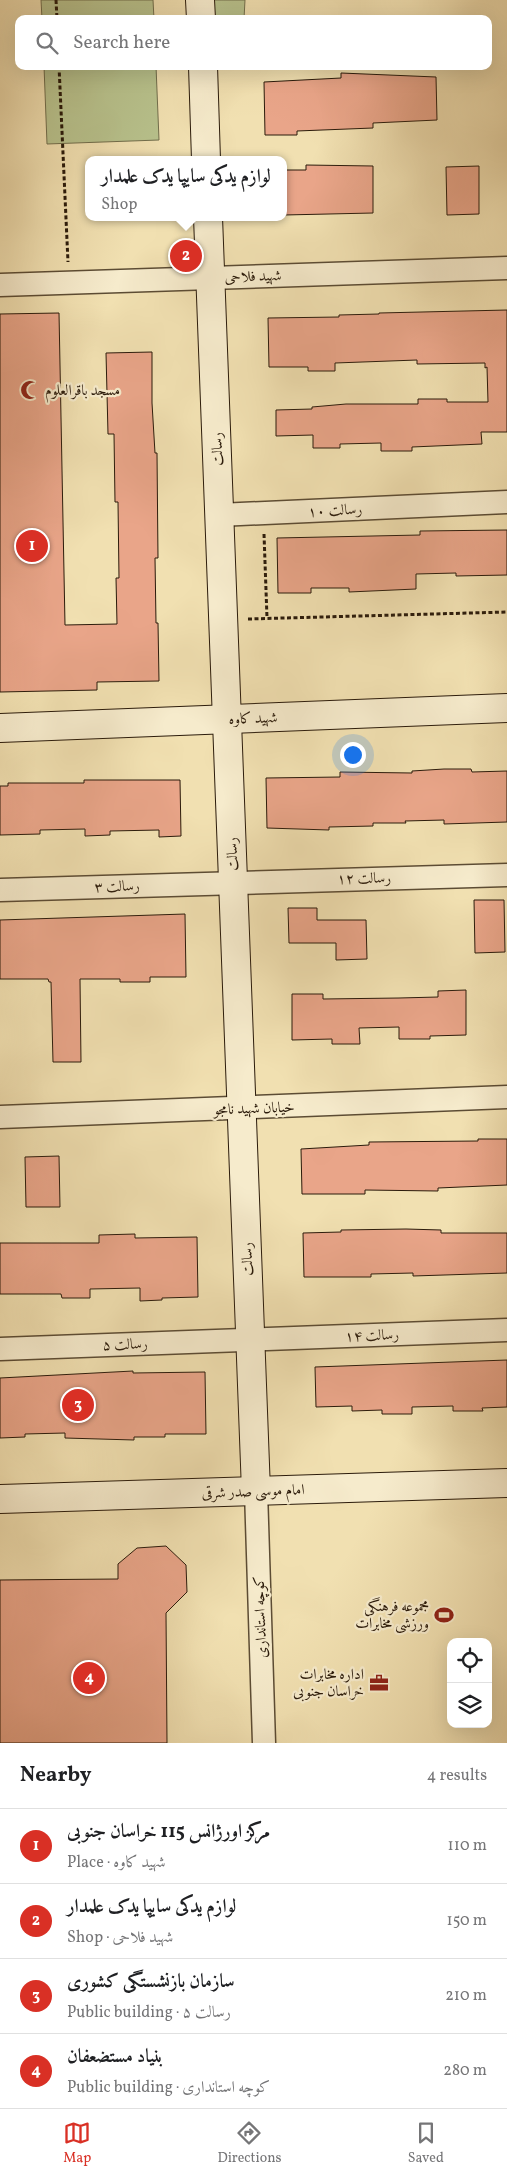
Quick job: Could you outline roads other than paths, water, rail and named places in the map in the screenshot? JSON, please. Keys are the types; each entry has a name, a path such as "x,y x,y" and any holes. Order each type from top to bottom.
{"street":[{"path":"200,0 201,15"},
{"path":"202,70 206,156"},
{"name":"رسالت","path":"208,221 256,1491"},
{"name":"شهید فلاحی","path":"0,285 507,268"},
{"name":"رسالت ۱۰","path":"219,515 507,502"},
{"name":"شهید کاوه","path":"0,728 507,708"},
{"name":"رسالت ۱۲","path":"233,882 501,875"},
{"name":"رسالت ۳","path":"0,890 233,882"},
{"name":"خیابان شهید نامجو","path":"0,1117 241,1109 507,1097"},
{"name":"رسالت ۱۴","path":"250,1339 501,1330"},
{"name":"رسالت ۵","path":"0,1349 250,1339"},
{"name":"امام موسی صدر شرقی","path":"0,1499 507,1483"},
{"name":"کوچه استانداری","path":"256,1491 264,1743"}],"place":[{"name":"لوازم یدکی سایپا یدک علمدار","path":"186,256"},
{"name":"مسجد باقرالعلوم","path":"30,390"},
{"name":"مرکز اورژانس 115 خراسان جنوبی","path":"32,546"},
{"name":"سازمان بازنشستگی کشوری","path":"78,1405"},
{"name":"مجموعه فرهنگی ورزشی مخابرات","path":"444,1615"},
{"name":"بنیاد مستضعفان","path":"89,1678"},
{"name":"اداره مخابرات خراسان جنوبی","path":"379,1683"}]}
